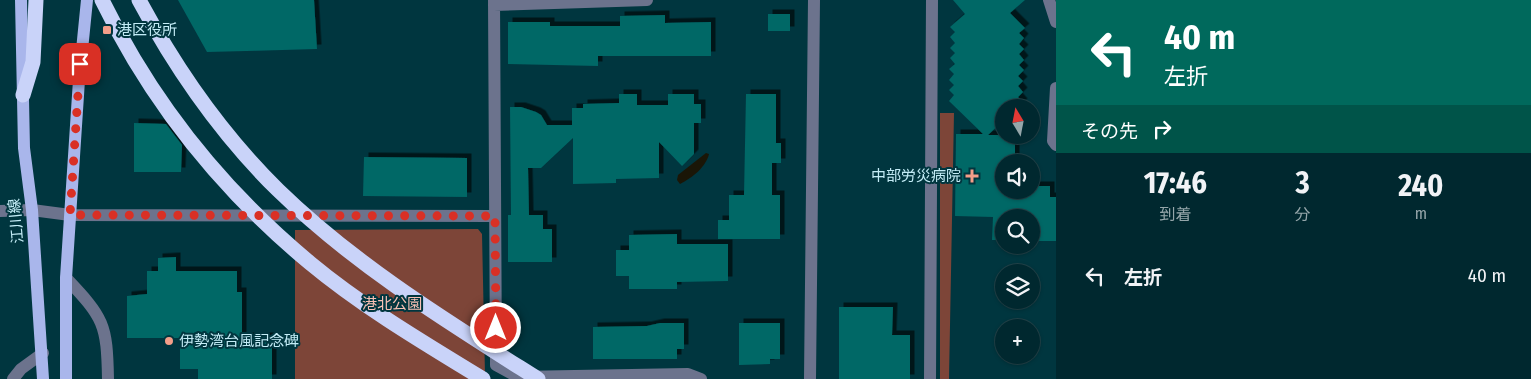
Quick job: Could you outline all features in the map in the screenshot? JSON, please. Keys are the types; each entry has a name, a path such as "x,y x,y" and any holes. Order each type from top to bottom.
{"highway":[{"path":"23,94 33,62 36,0"},
{"path":"102,0 144,77 177,126 216,173 262,221 311,264 368,306 483,379"},
{"path":"139,0 182,74 228,135 277,189 334,239 389,281 538,379"}],"main road":[{"name":"江川線","path":"21,0 24,148 32,210 43,353 43,379"},
{"path":"66,379 66,278 87,0"}],"street":[{"path":"647,0 494,3 496,365 518,377 688,374 701,379"},
{"path":"810,379 814,0"},
{"path":"930,379 932,0"},
{"path":"1049,0 1056,22"},
{"path":"1056,88 1053,141 1056,145"},
{"path":"0,211 32,210 70,215 495,216"},
{"path":"66,278 92,306 104,327 108,379"},
{"path":"14,379 21,369 43,353"}],"green space":[{"path":"940,113 954,113 949,379 940,379"},
{"name":"港北公園","path":"478,229 482,234 485,374 489,379 295,379 295,230"}],"shaded area":[{"path":"706,153 709,154 702,168 680,184 677,180 678,175"}],"building":[{"path":"178,0 314,0 317,49 207,52"},
{"path":"953,0 1025,0 1010,13 1025,28 1019,33 1024,38 1019,44 1024,49 1019,54 1024,60 1019,65 1024,70 1018,76 1023,81 1018,86 1023,92 1018,97 1020,99 995,99 995,128 988,135 995,135 995,144 1015,144 1015,154 995,154 995,199 1040,199 1040,186 1050,186 1050,197 1056,197 1056,241 1040,241 1040,209 995,209 995,240 992,240 993,217 955,216 956,134 983,134 949,101 954,95 949,90 954,85 949,80 954,74 949,69 955,64 950,58 955,53 950,48 955,43 950,37 955,32 950,27 965,14"},
{"path":"768,14 790,14 790,31 768,31"},
{"path":"665,15 665,23 711,22 711,56 598,56 598,66 508,64 508,22 550,22 550,26 620,26 620,16"},
{"path":"619,94 637,94 637,105 668,105 668,94 694,94 694,104 701,104 701,123 694,123 694,154 682,166 659,142 659,178 616,179 616,183 573,184 573,138 541,168 528,168 529,215 543,215 543,229 552,229 552,262 508,262 508,215 511,215 510,107 521,107 536,112 541,115 547,125 572,125 572,108 583,108 583,104 619,103"},
{"path":"746,94 776,94 776,143 781,143 781,163 772,163 772,195 780,195 780,239 718,239 718,220 729,220 729,195 744,195"},
{"path":"134,123 166,124 182,145 181,172 134,172"},
{"path":"364,157 467,158 467,197 363,196"},
{"path":"677,234 677,244 728,244 728,281 677,282 677,289 629,289 629,276 616,276 616,250 629,250 629,235"},
{"path":"176,257 176,271 237,271 237,292 242,292 242,337 272,337 272,379 198,379 198,369 180,369 180,338 127,338 127,296 147,294 147,271 158,271 158,258"},
{"path":"839,307 893,307 892,335 910,335 910,379 839,379"},
{"path":"660,323 684,323 684,349 677,349 677,359 593,359 593,327 647,326"},
{"path":"739,323 780,323 780,359 770,359 770,364 739,365"}],"place":[{"name":"港区役所","path":"107,30"},
{"name":"中部労災病院","path":"972,176"},
{"name":"伊勢湾台風記念碑","path":"169,341"}],"route":[{"path":"80,64 70,215 495,216 496,328"}]}
